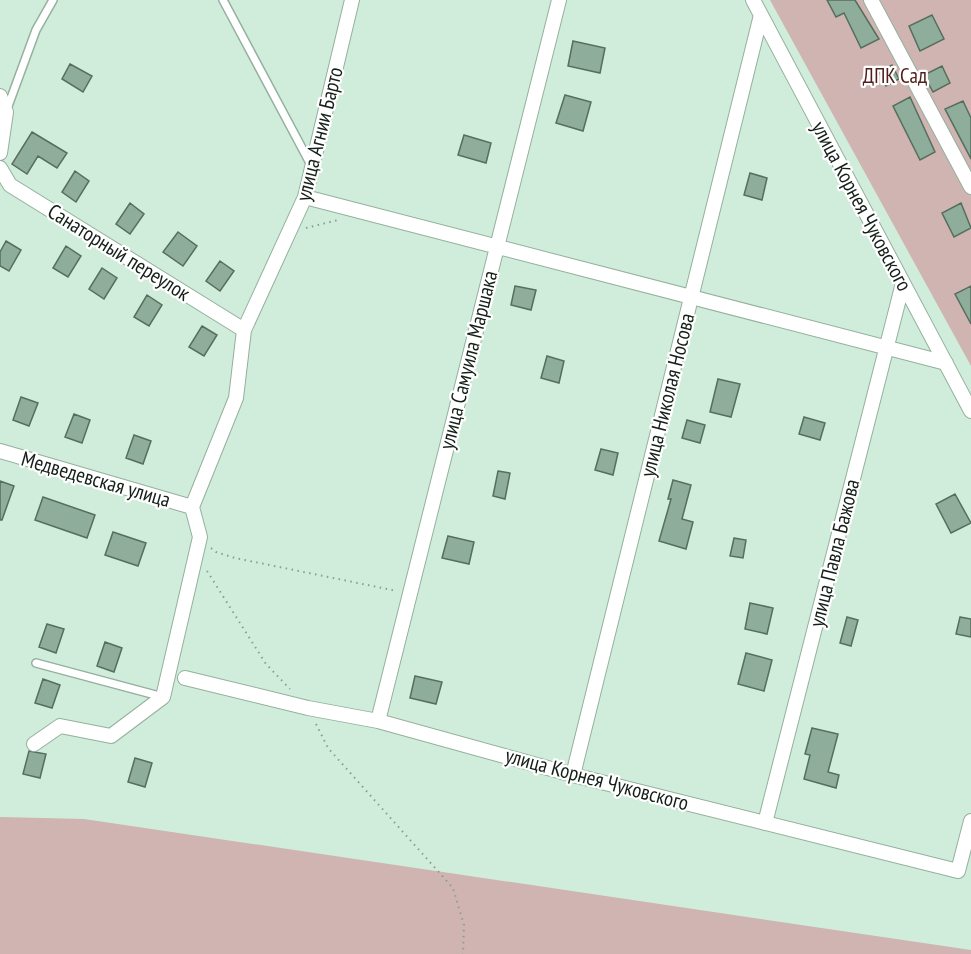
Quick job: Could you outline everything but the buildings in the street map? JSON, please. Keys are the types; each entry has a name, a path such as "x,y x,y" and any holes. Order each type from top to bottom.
{"street":[{"name":"улица Агнии Барто","path":"192,507 236,398 244,330 305,197 352,0"},
{"name":"улица Самуила Маршака","path":"378,721 495,247 559,0"},
{"name":"улица Корнея Чуковского","path":"753,0 971,411"},
{"path":"872,0 971,187"},
{"name":"улица Николая Носова","path":"573,775 761,15"},
{"path":"0,96 6,112 0,153"},
{"name":"Санаторный переулок","path":"0,168 10,185 244,330"},
{"path":"305,197 946,363"},
{"name":"улица Павла Бажова","path":"765,823 903,283"},
{"name":"Медведевская улица","path":"0,450 192,507"},
{"path":"34,744 60,726 111,736 163,697 200,537 192,507"},
{"name":"улица Корнея Чуковского","path":"185,678 308,708 378,721 573,775 958,871 971,821"}],"lane":[{"path":"6,112 36,30 53,0"},
{"path":"223,0 312,168"},
{"path":"36,663 163,697"}],"path":[{"path":"285,240 309,226 344,219"},
{"path":"200,537 216,552 235,558 411,594"},
{"path":"204,563 212,582 266,664 308,708 328,748 453,888 464,925 462,954"}],"green space":[{"name":"ДПК Сад","path":"770,0 971,0 971,366"},
{"path":"0,817 84,819 971,950 971,954 0,954"}]}
